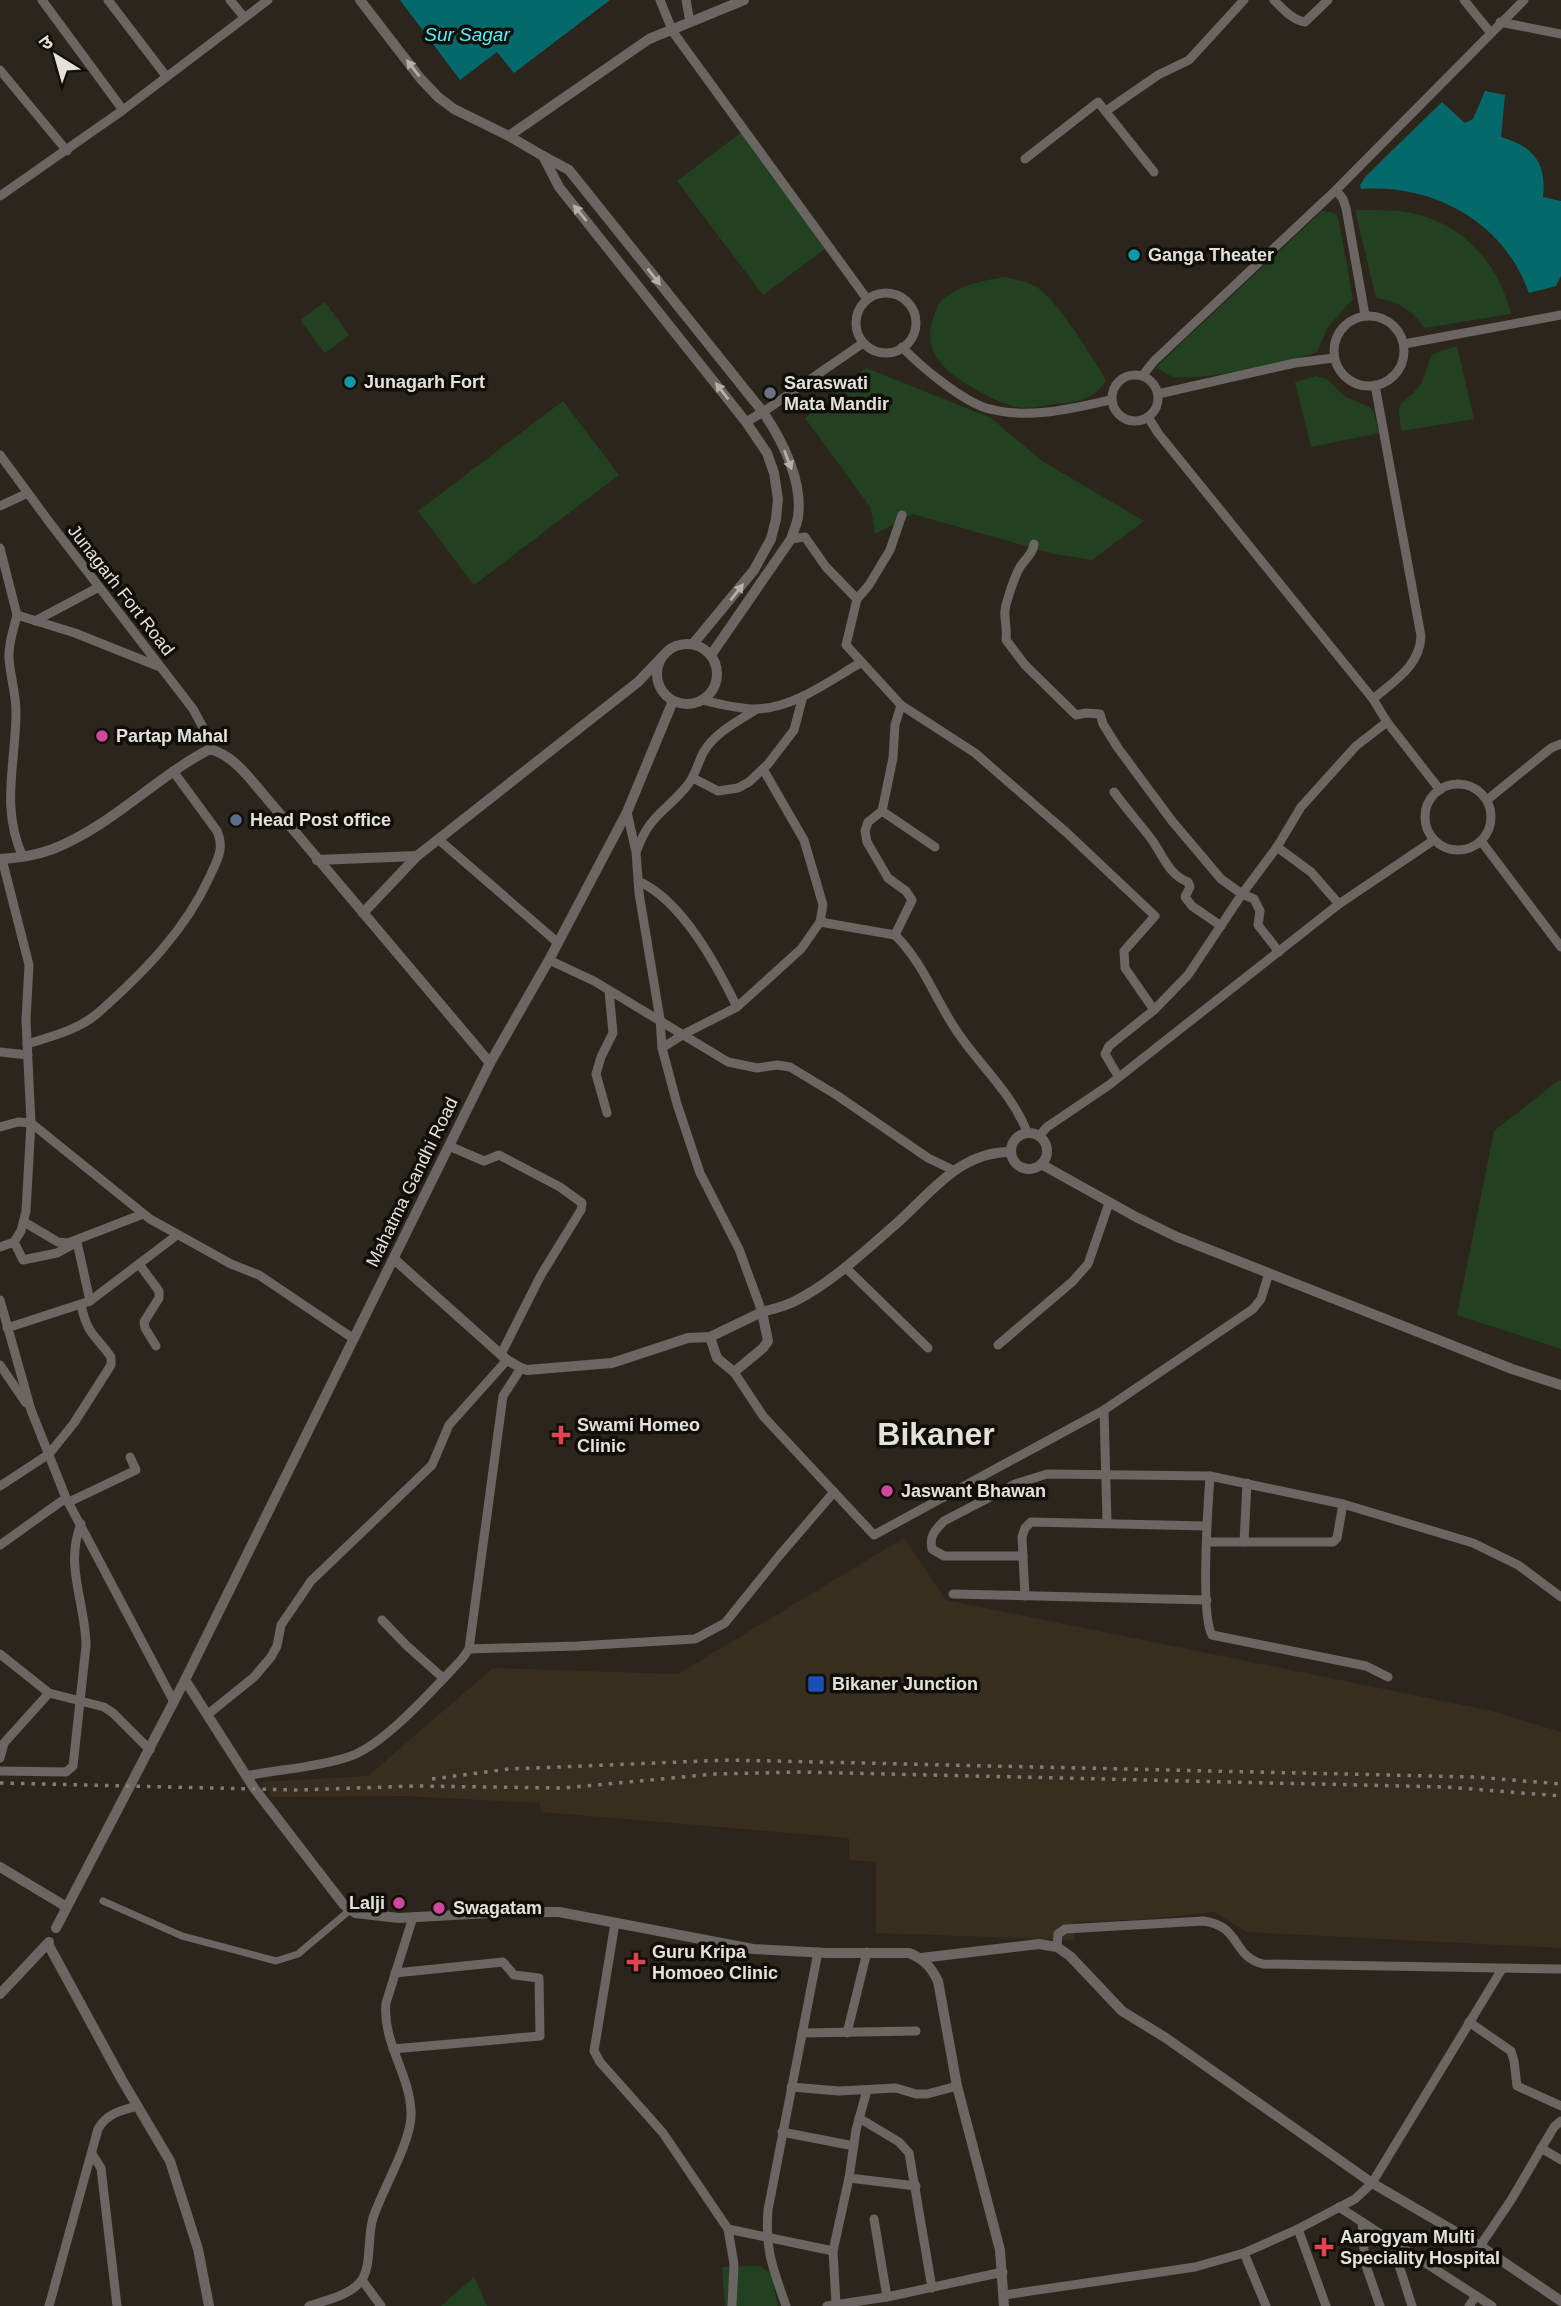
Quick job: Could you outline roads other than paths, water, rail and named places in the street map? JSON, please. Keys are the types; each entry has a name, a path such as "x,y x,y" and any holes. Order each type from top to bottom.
{"street":[{"path":"41,0 122,110"},
{"path":"108,0 166,76"},
{"path":"230,0 244,17"},
{"path":"0,196 66,151 268,0"},
{"path":"359,0 438,97 454,109 509,135 569,170 778,433 799,500 798,518 791,538 711,655"},
{"path":"660,0 672,29 867,299"},
{"path":"686,0 690,22"},
{"path":"509,135 649,40 744,0"},
{"path":"1106,111 1158,75 1189,60 1244,0"},
{"path":"1275,0 1298,21 1305,22 1328,0"},
{"path":"1464,0 1490,32"},
{"path":"1143,375 1154,361 1336,190 1524,0"},
{"path":"1500,22 1561,34"},
{"path":"0,70 66,151"},
{"path":"1024,159 1098,102 1154,172"},
{"path":"543,156 559,187 746,422 766,453 774,473 778,492 771,539 754,570 693,644"},
{"path":"1336,190 1346,208 1365,315"},
{"path":"890,292 906,299 916,316 916,329 911,340 888,353 871,349 863,342 856,323 858,312 867,299 890,292"},
{"path":"1365,315 1382,317 1392,324 1400,333 1404,344 1404,358 1398,371 1388,381 1374,386 1349,380 1339,370 1334,358 1334,343 1340,330 1351,320 1365,315"},
{"path":"1404,344 1561,315"},
{"path":"746,422 863,342"},
{"path":"902,347 922,367 985,407 1023,414 1070,409 1110,400"},
{"path":"1158,394 1295,363 1334,358"},
{"path":"1130,374 1143,375 1151,380 1158,394 1155,409 1141,420 1130,421 1121,417 1110,400 1115,385 1130,374"},
{"path":"1373,699 1413,664 1421,636 1374,386"},
{"path":"1148,416 1158,433 1373,699 1387,722 1440,790"},
{"name":"Junagarh Fort Road","path":"0,455 200,720 210,749"},
{"path":"0,506 28,493"},
{"path":"902,516 890,550 869,585 857,599 846,645 901,705 975,753 1067,833 1154,916 1124,951 1125,968 1154,1010"},
{"path":"791,538 805,537 826,567 857,599"},
{"path":"1034,544 1033,550 1020,567 1007,600 1003,615 1007,627 1006,640 1025,665 1076,715 1100,714 1118,748 1171,821 1221,878 1254,900 1260,911 1258,925 1279,952"},
{"path":"0,548 4,585 17,615 9,657 16,713 10,807 11,825 23,857"},
{"path":"34,621 99,587"},
{"path":"17,615 75,633 161,668"},
{"path":"363,913 417,856 638,682 662,657 679,644 693,644 711,655 717,668 713,690 702,700 688,704 673,701 658,684 657,670 662,657"},
{"path":"702,700 739,708 767,708 803,696 860,663"},
{"path":"693,778 718,791 738,788 763,769 794,730 803,696"},
{"name":"Mahatma Gandhi Road","path":"55,1928 150,1750 490,1063 549,960 627,812 673,701"},
{"path":"894,935 912,900 906,891 888,878 867,842 865,831 868,822 882,811 892,766 895,725 901,705"},
{"path":"636,852 650,822 693,778 708,745 724,730 757,709"},
{"path":"1118,1076 1105,1054 1109,1046 1154,1010 1197,964 1301,807 1356,746 1387,722"},
{"path":"1487,800 1551,748 1561,744"},
{"path":"0,1247 19,1237 24,1222 31,1123 26,1005 29,965 1,859 23,857 54,849 90,830 173,771 210,749 221,752 236,763 490,1063"},
{"path":"662,1048 737,1007 801,949 820,922 823,905 804,840 763,769"},
{"path":"27,1044 67,1032 99,1013 167,945 199,898 221,853 222,841 173,771"},
{"path":"1454,785 1469,786 1487,800 1491,822 1481,841 1468,849 1453,850 1434,840 1427,827 1426,813 1430,800 1440,790 1454,785"},
{"path":"1114,792 1161,852 1167,866 1188,882 1190,887 1185,897 1192,906 1220,926"},
{"path":"882,811 936,847"},
{"path":"627,812 636,852 662,1048 700,1173 739,1250 762,1312 768,1341 734,1372"},
{"path":"438,839 557,942"},
{"path":"1040,1135 1047,1127 1109,1085 1339,904 1434,840"},
{"path":"1481,841 1561,947"},
{"path":"1277,847 1311,872 1339,904"},
{"path":"317,860 417,856"},
{"path":"638,881 659,891 703,944 737,1007"},
{"path":"820,922 894,935 914,957 962,1038 1014,1105 1027,1132"},
{"path":"549,960 583,975 728,1062 757,1068 777,1065 790,1067 929,1158 953,1170"},
{"path":"607,1113 596,1074 613,1033 609,991"},
{"path":"0,1052 28,1055"},
{"path":"0,1128 18,1122 31,1123 142,1214 177,1236 259,1275 354,1339"},
{"path":"1027,1132 1040,1135 1047,1146 1047,1156 1034,1169 1026,1169 1012,1160 1010,1152 1012,1143 1027,1132"},
{"path":"207,1715 254,1677 271,1657 277,1646 281,1625 311,1581 432,1465 449,1425 504,1357 541,1275 581,1210 582,1203 560,1187 499,1155 484,1161 449,1146"},
{"path":"394,1259 504,1357 521,1368 537,1370 612,1363 688,1338 710,1337 762,1312 797,1301 845,1267 953,1170 985,1154 1010,1152"},
{"path":"1041,1164 1109,1203 1177,1237 1512,1369 1561,1385"},
{"path":"998,1345 1072,1282 1088,1264 1109,1203"},
{"path":"13,1242 23,1259 57,1253 142,1214"},
{"path":"24,1222 58,1242 77,1242"},
{"path":"7,1328 86,1303 177,1236"},
{"path":"0,1486 49,1454 74,1423 111,1365 111,1357 86,1326 86,1303 77,1242"},
{"path":"139,1265 159,1291 159,1298 144,1322 156,1346"},
{"path":"845,1267 928,1348"},
{"path":"710,1337 717,1358 734,1372 763,1416 874,1535 1104,1410 1253,1309 1261,1298 1269,1273"},
{"path":"0,1300 31,1410 67,1500 174,1702"},
{"path":"0,1365 31,1410"},
{"path":"246,1776 350,1757 367,1748 393,1727 469,1649 503,1396 521,1368"},
{"path":"1104,1410 1107,1522"},
{"path":"0,1545 67,1500 136,1470 130,1457"},
{"path":"1023,1556 944,1556 932,1549 930,1540 933,1532 944,1521 1031,1477 1047,1474 1106,1473 1210,1476 1343,1503 1473,1544 1518,1565 1561,1597"},
{"path":"1210,1476 1206,1542 1208,1628 1212,1635 1366,1666 1388,1677"},
{"path":"1244,1542 1247,1483"},
{"path":"469,1649 695,1639 725,1623 834,1492"},
{"path":"1206,1542 1333,1542 1337,1538 1343,1503"},
{"path":"1025,1596 1022,1537 1031,1522 1206,1526"},
{"path":"0,1771 71,1770 86,1632 73,1553 81,1524"},
{"path":"953,1594 1207,1600"},
{"path":"382,1620 405,1645 443,1678"},
{"path":"0,1654 49,1693 104,1707 150,1750"},
{"path":"185,1680 246,1776 350,1910 399,1918 509,1912 559,1913 752,1949 909,1953 921,1958 932,1969 938,1981 957,2086 997,2237 1004,2300 1195,2267 1244,2253 1355,2199 1372,2183 1502,1969"},
{"path":"0,1758 4,1743 49,1693"},
{"path":"0,1867 65,1906"},
{"path":"103,1901 182,1936 276,1961 298,1954 350,1910"},
{"path":"309,2306 353,2289 362,2280 367,2270 368,2244 374,2216 410,2128 411,2104 386,2029 385,2015 386,2003 413,1917"},
{"path":"1057,1947 1058,1934 1065,1929 1203,1922 1221,1925 1250,1960 1263,1964 1561,1969"},
{"path":"615,1923 594,2051 600,2062 663,2133 728,2229 734,2264 732,2306"},
{"path":"0,1994 48,1943 170,2161 198,2249 209,2306"},
{"path":"921,1958 1040,1944 1057,1947 1070,1956 1122,2011 1166,2038 1372,2183 1559,2295"},
{"path":"786,2306 770,2262 766,2238 768,2210 818,1952"},
{"path":"847,2033 867,1952"},
{"path":"393,2049 540,2036 539,1978 514,1976 503,1962 395,1973"},
{"path":"1469,2022 1511,2050 1517,2086 1561,2106"},
{"path":"802,2033 916,2031"},
{"path":"791,2087 839,2091 896,2088 927,2094 957,2086"},
{"path":"867,2090 833,2250 832,2305 887,2297 1003,2272"},
{"path":"49,2306 98,2129 103,2120 113,2113 138,2105"},
{"path":"859,2118 906,2147 916,2186 932,2288"},
{"path":"1480,2246 1511,2200 1553,2127 1561,2120"},
{"path":"782,2132 854,2147"},
{"path":"1541,2148 1561,2160"},
{"path":"92,2154 101,2168 117,2306"},
{"path":"849,2178 916,2186"},
{"path":"1339,2207 1492,2306"},
{"path":"874,2219 887,2297"},
{"path":"1362,2222 1365,2263 1380,2306"},
{"path":"728,2229 833,2250"},
{"path":"1298,2229 1326,2306"},
{"path":"1391,2241 1412,2306"},
{"path":"1244,2253 1266,2306"},
{"path":"362,2280 381,2306"},
{"path":"1469,2306 1476,2296"}],"water":[{"name":"Sur Sagar","path":"400,0 610,0 514,73 497,52 460,80"},
{"path":"1485,91 1505,95 1501,137 1522,145 1536,158 1543,175 1543,197 1561,201 1561,276 1556,286 1529,293 1518,268 1502,246 1463,212 1415,193 1361,189 1360,185 1366,176 1442,102 1465,123 1473,119"}],"railway":[{"path":"432,1779 509,1769 729,1760 1475,1777 1561,1784"},
{"path":"0,1783 298,1790 415,1786 563,1788 715,1774 802,1772 1446,1787 1561,1796"}],"place":[{"name":"Ganga Theater","path":"1134,255"},
{"name":"Junagarh Fort","path":"350,382"},
{"name":"Saraswati Mata Mandir","path":"770,393"},
{"name":"Partap Mahal","path":"102,736"},
{"name":"Head Post office","path":"236,820"},
{"name":"Swami Homeo Clinic","path":"561,1435"},
{"name":"Jaswant Bhawan","path":"887,1491"},
{"name":"Bikaner Junction","path":"816,1684"},
{"name":"Lalji","path":"399,1903"},
{"name":"Swagatam","path":"439,1908"},
{"name":"Guru Kripa Homoeo Clinic","path":"636,1962"},
{"name":"Aarogyam Multi Speciality Hospital","path":"1324,2247"}],"district":[{"name":"Bikaner","path":"936,1434"}]}
